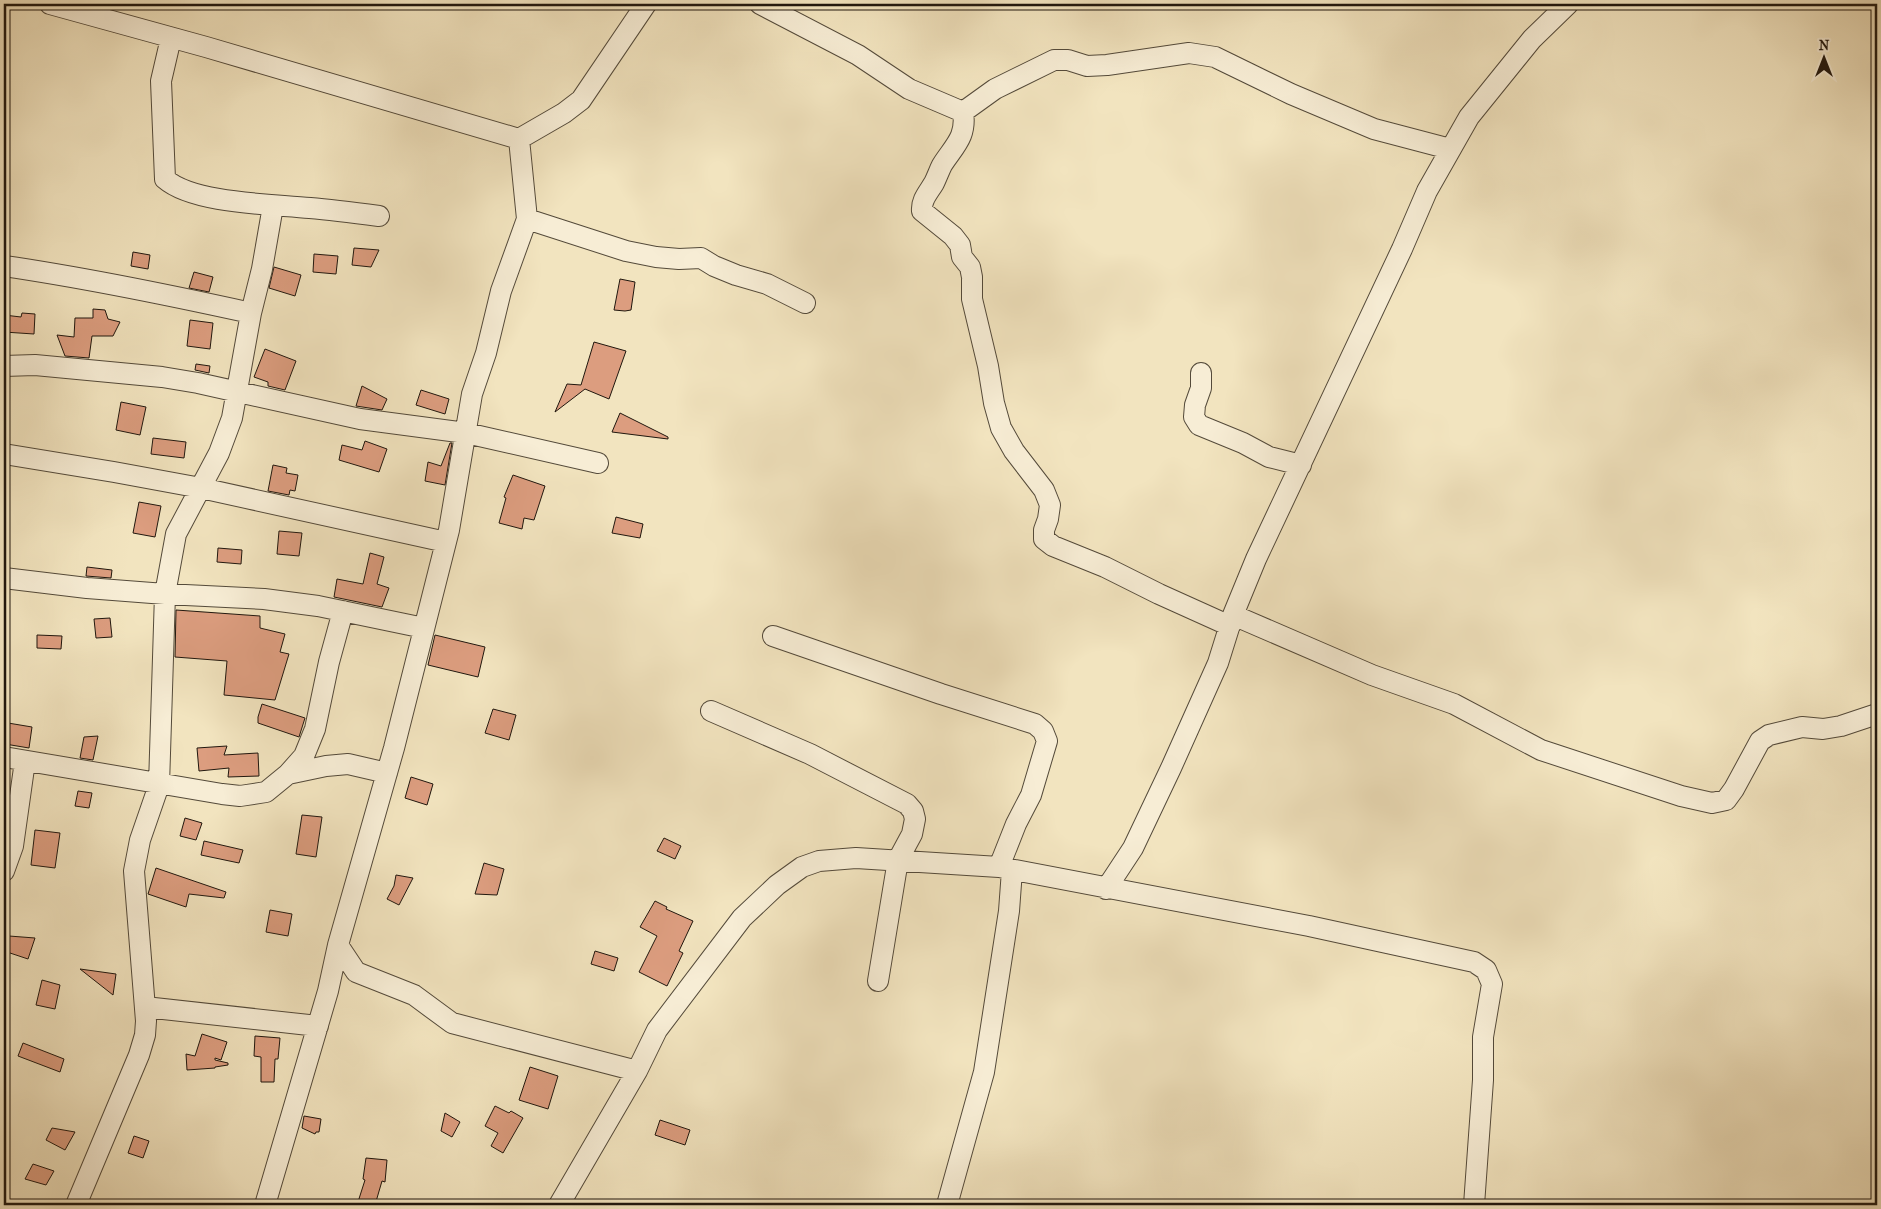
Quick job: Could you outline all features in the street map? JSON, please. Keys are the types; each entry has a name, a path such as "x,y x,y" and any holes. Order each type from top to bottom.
{"street":[{"path":"50,4 519,139 564,113 581,100 646,4"},
{"path":"760,4 858,56 909,89 963,112"},
{"path":"1106,889 1133,848 1171,768 1218,663 1231,621 1256,559 1428,190 1469,117 1532,39 1568,4"},
{"path":"171,38 161,81 165,180 206,197 273,206 312,208 378,216"},
{"path":"963,112 995,89 1054,60 1068,60 1086,66 1107,65 1189,53 1215,58 1291,94 1374,129 1450,149"},
{"path":"963,112 965,122 961,137 921,203 922,211 953,236 960,245 962,257 970,267 972,299 1001,428 1014,451 1044,490 1050,505 1044,530 1044,539 1052,546 1105,567 1159,594 1454,704 1541,750 1681,796 1712,803 1726,800 1760,741 1769,735 1802,728 1823,729 1841,726 1877,714"},
{"path":"265,1205 328,991 338,945 387,773 446,542 472,394 486,353 501,291 527,218 519,139"},
{"path":"76,1205 139,1055 145,1035 146,1021 134,871 140,840 159,785 165,594 172,548 176,534 219,453 232,418 273,206"},
{"path":"527,218 626,251 656,257 700,258 736,275 767,284 805,303"},
{"path":"4,266 76,276 251,313"},
{"path":"4,366 35,365 162,377 198,383 360,419 466,433 598,462"},
{"path":"1201,373 1201,388 1195,405 1194,417 1198,425 1243,443 1269,457 1301,465"},
{"path":"4,454 201,488 446,542"},
{"path":"4,578 87,588 264,599 343,611 424,628"},
{"path":"4,757 159,785 240,796 266,792 288,774 304,756 315,729 329,662 343,611"},
{"path":"773,636 1035,724 1043,731 1047,741 1031,795 1016,824 1005,869 1008,912 984,1072 948,1205"},
{"path":"711,711 810,754 907,804 913,811 915,820 912,834 898,860 878,981"},
{"path":"4,871 12,846 25,761"},
{"path":"288,774 326,766 348,764 387,773"},
{"path":"558,1205 637,1071 657,1030 742,918 778,885 802,867 818,861 856,858 1005,869 1299,924 1474,962 1486,970 1492,984 1483,1037 1483,1080 1474,1205"},
{"path":"338,945 356,972 414,995 452,1023 637,1071"},
{"path":"328,991 356,972"},
{"path":"144,1007 318,1026"}],"building":[{"path":"354,248 379,250 371,267 352,265"},
{"path":"133,252 150,255 148,269 131,266"},
{"path":"314,254 338,256 336,274 313,272"},
{"path":"274,267 301,275 295,296 269,288"},
{"path":"194,272 213,277 209,292 189,288"},
{"path":"620,279 635,282 631,310 614,310"},
{"path":"93,309 105,310 108,319 120,322 113,336 92,336 89,358 65,356 57,335 74,337 75,318 93,318"},
{"path":"22,313 35,314 34,334 4,332 4,315 21,317"},
{"path":"190,320 213,323 210,349 187,346"},
{"path":"594,342 626,351 609,399 585,389 555,412 567,384 581,385"},
{"path":"265,349 296,361 285,390 268,386 268,382 254,377"},
{"path":"196,364 210,366 209,373 195,370"},
{"path":"362,386 387,399 382,410 356,406"},
{"path":"421,390 449,399 445,414 416,405"},
{"path":"121,402 146,407 140,435 116,430"},
{"path":"620,413 668,437 668,439 612,432"},
{"path":"153,438 186,442 184,458 151,454"},
{"path":"365,441 387,449 379,472 339,460 342,445 362,450"},
{"path":"450,443 452,443 445,485 425,481 428,462 441,466"},
{"path":"273,465 287,468 286,473 298,475 295,491 290,490 289,495 268,491"},
{"path":"513,475 545,486 534,520 524,518 522,529 499,523 506,498 504,497"},
{"path":"139,502 161,506 155,537 133,533"},
{"path":"616,517 643,524 640,538 612,533"},
{"path":"279,531 302,533 299,556 277,554"},
{"path":"218,548 242,550 241,564 217,562"},
{"path":"370,553 384,557 377,584 389,588 382,607 334,597 337,579 363,584"},
{"path":"87,567 112,570 111,578 86,576"},
{"path":"176,610 260,616 260,628 285,634 280,652 289,654 275,700 224,695 227,661 175,657"},
{"path":"110,618 112,637 96,638 94,619"},
{"path":"37,635 62,636 61,649 37,648"},
{"path":"435,635 485,647 478,677 428,665"},
{"path":"262,704 305,718 299,737 258,723"},
{"path":"493,709 516,715 509,740 485,733"},
{"path":"8,723 32,727 29,748 5,744"},
{"path":"98,736 93,760 80,758 84,737"},
{"path":"227,746 224,755 258,753 259,776 228,777 229,768 199,771 197,748"},
{"path":"411,777 433,784 427,805 405,798"},
{"path":"78,791 92,793 89,808 75,806"},
{"path":"302,815 322,817 316,857 296,854"},
{"path":"185,818 202,823 196,840 180,836"},
{"path":"35,830 60,833 55,868 31,865"},
{"path":"664,838 681,846 675,859 657,851"},
{"path":"204,841 243,850 239,863 201,855"},
{"path":"484,863 504,869 497,895 475,894"},
{"path":"156,868 226,892 224,898 189,894 186,907 148,894"},
{"path":"396,875 413,878 399,905 387,899 394,886"},
{"path":"655,901 667,907 666,909 693,921 679,951 683,953 667,986 639,972 657,936 640,927"},
{"path":"270,910 292,914 288,936 266,932"},
{"path":"9,936 35,938 28,959 7,952"},
{"path":"595,951 618,958 614,971 591,964"},
{"path":"80,969 116,974 113,995"},
{"path":"42,980 60,985 55,1009 36,1005"},
{"path":"202,1034 227,1042 221,1060 215,1058 215,1060 228,1063 228,1065 187,1070 186,1054 195,1056"},
{"path":"255,1036 280,1038 278,1059 275,1059 274,1082 261,1082 261,1057 254,1056"},
{"path":"23,1043 64,1059 60,1072 18,1056"},
{"path":"530,1067 558,1076 548,1109 519,1100"},
{"path":"495,1106 509,1113 511,1111 523,1118 503,1153 491,1146 498,1133 485,1126"},
{"path":"445,1113 460,1122 452,1137 441,1131"},
{"path":"304,1116 321,1119 319,1132 315,1134 302,1128"},
{"path":"660,1120 690,1130 685,1145 655,1135"},
{"path":"52,1128 75,1132 65,1150 46,1140"},
{"path":"134,1136 149,1141 143,1158 128,1153"},
{"path":"366,1158 387,1160 385,1182 382,1181 375,1205 357,1205 365,1180 363,1179"},
{"path":"33,1164 54,1171 46,1185 25,1179"}]}
